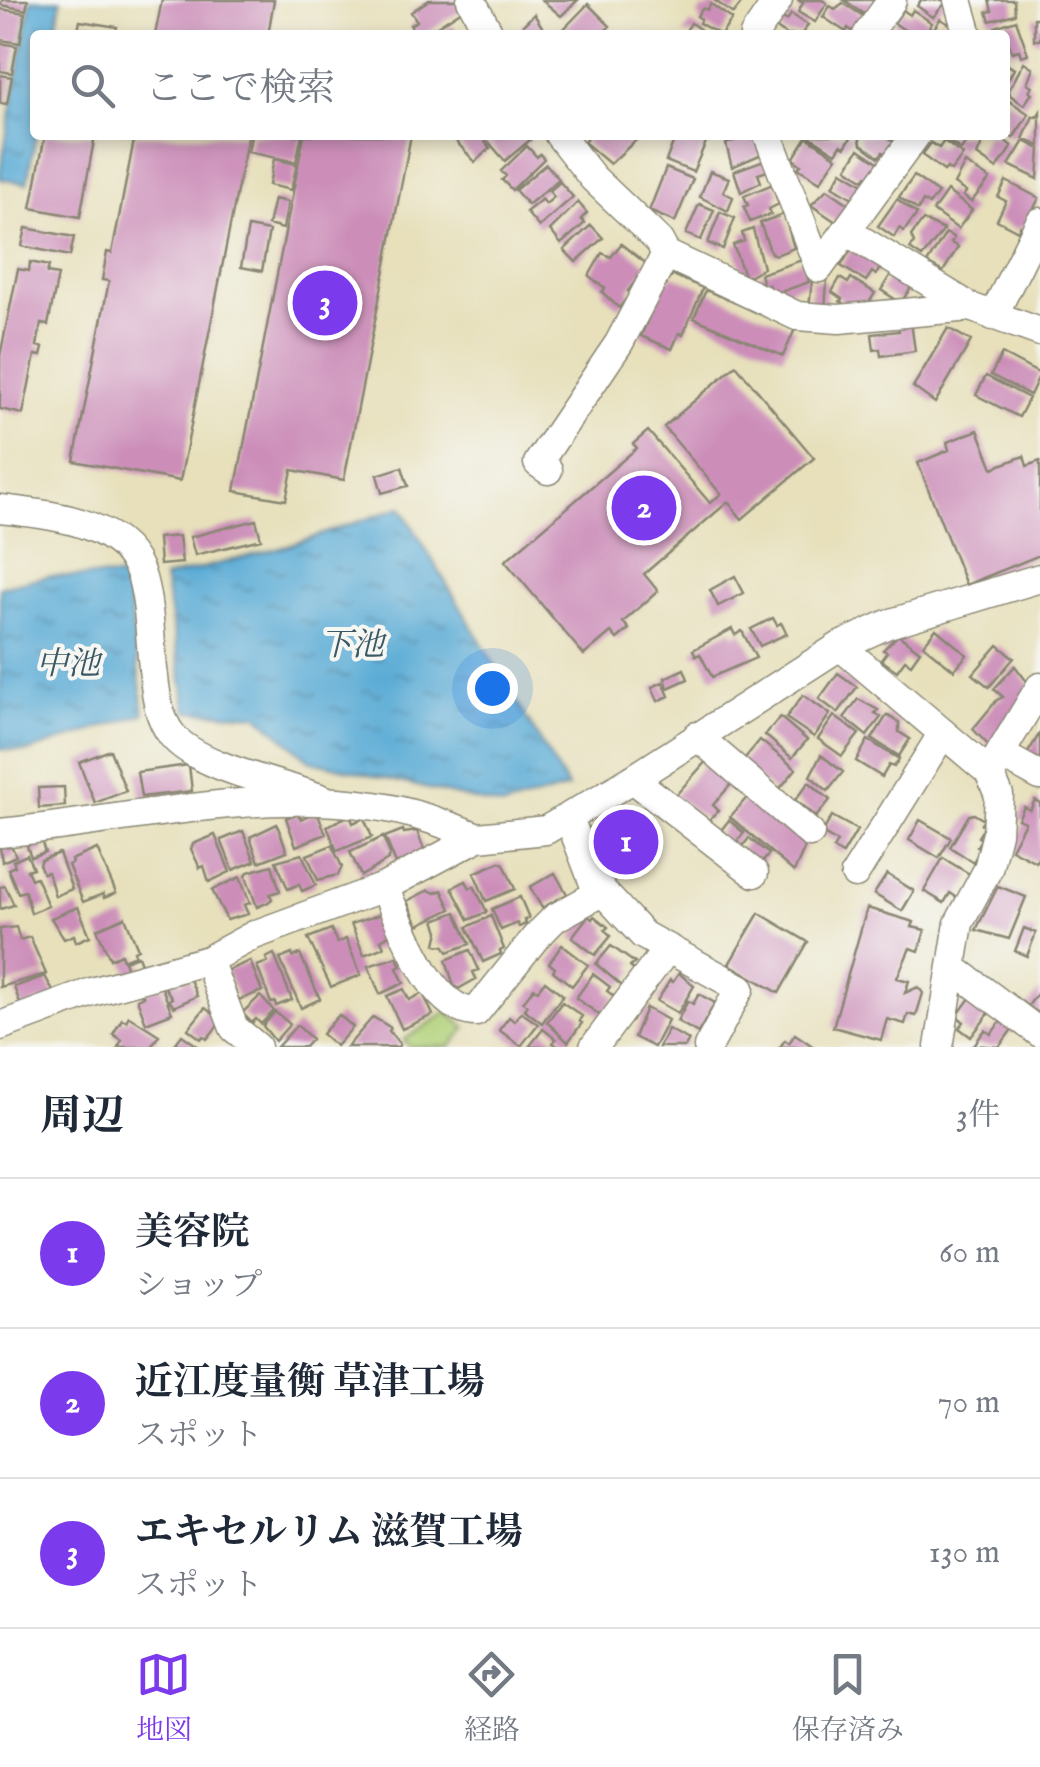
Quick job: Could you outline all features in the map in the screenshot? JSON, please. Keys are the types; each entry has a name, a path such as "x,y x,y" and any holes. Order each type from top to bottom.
{"street":[{"path":"470,0 487,30"},
{"path":"757,30 778,0"},
{"path":"871,30 892,0"},
{"path":"958,0 967,30"},
{"path":"563,140 593,178 658,240 666,254 797,316 868,318 982,312"},
{"path":"773,148 820,268 912,140"},
{"path":"982,312 1040,222"},
{"path":"848,232 982,312 1040,332"},
{"path":"548,470 538,464 620,344 666,254"},
{"path":"0,508 82,523 105,533 130,552 142,577 158,704 169,732 181,744 218,763 325,800"},
{"path":"0,833 260,800 325,800 378,806 478,837 535,833 633,780 840,646 888,624 1040,578"},
{"path":"840,646 943,733 992,766 999,795 997,833 988,869 958,923 940,1047"},
{"path":"992,766 1040,687"},
{"path":"855,874 943,733"},
{"path":"697,736 810,833"},
{"path":"992,766 1014,761 1040,776"},
{"path":"633,780 754,873"},
{"path":"569,818 594,881 643,935 740,988 708,1047"},
{"path":"0,1026 92,992 208,960 254,935 384,887 478,837"},
{"path":"384,887 431,984 466,1012 476,1012 555,918 602,891"},
{"path":"594,1047 668,948"},
{"path":"208,960 234,1028 257,1047"},
{"path":"954,969 1040,1032"}],"green space":[{"path":"447,1012 466,1028 450,1047 410,1047 404,1040"}],"water":[{"path":"31,0 61,0 56,30 30,30 30,140 35,140 27,183 0,179"},
{"name":"下池","path":"401,507 568,788 503,807 309,760 258,715 187,711 164,578 288,546"},
{"name":"中池","path":"49,576 126,577 144,714 27,752 0,749 0,587"}],"building":[{"path":"2,0 28,0 26,10 1,5"},
{"path":"162,0 274,0 269,30 156,30"},
{"path":"429,0 456,0 462,10 431,30 414,30 410,25 417,21 411,12"},
{"path":"542,0 578,0 561,16"},
{"path":"714,0 744,0 733,14"},
{"path":"797,0 827,3 815,22 798,12 803,3"},
{"path":"844,0 875,0 865,14"},
{"path":"921,0 948,0 933,17 917,6"},
{"path":"989,0 1014,0 1015,14 990,21"},
{"path":"843,3 865,17 857,30 843,30 823,17 830,6 835,9"},
{"path":"588,4 610,26 606,30 563,30"},
{"path":"711,4 732,19 724,30 712,30 699,23 701,19 697,16 703,8 707,10"},
{"path":"0,9 25,13 20,43 0,40"},
{"path":"903,10 910,15 913,10 932,23 927,30 904,30 894,23"},
{"path":"534,14 544,30 518,30"},
{"path":"791,14 808,25 804,30 775,27 781,17 787,21"},
{"path":"1034,18 1040,18 1040,40 1034,40"},
{"path":"940,19 959,29 958,30 933,30"},
{"path":"1016,20 1028,54 1012,52 1010,30 995,27"},
{"path":"80,21 117,27 116,30 78,30"},
{"path":"0,43 17,46 12,73 0,71"},
{"path":"1024,62 1033,68 1027,83 1032,86 1032,93 1024,105 1010,95"},
{"path":"0,75 12,77 7,104 0,103"},
{"path":"1010,101 1029,114 1013,138 1010,136"},
{"path":"1040,112 1040,146 1023,139 1033,116"},
{"path":"44,140 94,140 80,217 31,208"},
{"path":"134,140 247,140 180,481 74,461 109,281 102,280 107,252 112,253"},
{"path":"250,140 301,140 296,162 248,152"},
{"path":"303,140 410,140 344,480 292,470 286,500 235,491"},
{"path":"455,140 487,140 490,148 475,162"},
{"path":"487,140 530,140 505,161"},
{"path":"586,140 636,140 610,164"},
{"path":"674,140 707,140 693,172 666,161"},
{"path":"757,140 762,154 732,167 726,144"},
{"path":"805,140 812,140 837,157 820,182 798,168 801,165 793,159"},
{"path":"816,140 849,140 836,153"},
{"path":"860,140 895,143 887,155 883,152 879,157"},
{"path":"947,140 968,140 961,150"},
{"path":"984,140 1003,140 1012,146 997,169 977,155"},
{"path":"944,141 963,155 951,171 944,171 922,155 931,143 939,148"},
{"path":"1024,141 1040,149 1038,179 1009,165"},
{"path":"527,146 544,159 512,190 502,180 506,176 501,171"},
{"path":"859,149 881,164 871,179 867,176 864,180 847,168"},
{"path":"274,159 297,164 291,190 269,185"},
{"path":"764,160 768,171 758,174 761,182 741,192 734,171"},
{"path":"965,163 990,179 971,202 963,196 966,192 954,184"},
{"path":"546,164 559,179 528,205 515,190"},
{"path":"666,168 693,179 675,222 649,211"},
{"path":"710,171 729,178 723,192 733,197 728,211 700,197"},
{"path":"842,171 865,185 856,200 833,186"},
{"path":"914,176 938,193 929,205 923,201 918,210 899,197"},
{"path":"1006,181 1039,198 1024,228 1020,226 1018,231 997,220 1006,201 998,197"},
{"path":"560,182 573,197 539,227 526,212 542,199 546,204 554,197 549,191"},
{"path":"775,183 779,204 769,209 771,214 750,222 744,196"},
{"path":"827,189 852,206 839,224 811,205"},
{"path":"947,191 972,210 958,229 933,211"},
{"path":"274,199 288,202 283,229 268,225"},
{"path":"897,199 917,214 894,237 878,226"},
{"path":"578,202 587,213 581,219 585,223 561,244 550,230"},
{"path":"699,204 714,210 701,240 686,234"},
{"path":"720,212 735,218 723,249 708,243"},
{"path":"784,214 794,248 776,255 771,253 760,223"},
{"path":"923,220 944,230 922,257 910,249 914,243 911,236"},
{"path":"591,225 603,238 576,262 564,250"},
{"path":"248,227 269,231 262,271 241,267"},
{"path":"26,228 74,237 70,256 22,246"},
{"path":"753,229 763,268 745,278 733,245 744,241 742,233"},
{"path":"946,233 958,247 943,272 927,263"},
{"path":"621,244 648,265 619,308 602,292 605,288 589,276 602,253 611,257"},
{"path":"851,249 883,263 876,275 872,272 866,281 841,266"},
{"path":"802,260 809,282 772,295 769,285 764,287 760,274"},
{"path":"30,262 49,266 47,273 58,275 48,325 41,324 37,346 43,348 41,356 35,355 23,414 0,409 0,356 18,269 29,271"},
{"path":"893,271 913,284 901,303 881,290"},
{"path":"673,275 703,288 683,335 679,333 672,349 641,336 662,286"},
{"path":"840,278 848,283 851,278 875,293 867,306 857,312 840,301 832,292"},
{"path":"812,280 827,281 825,310 809,308"},
{"path":"706,290 795,329 783,356 694,318"},
{"path":"911,322 915,351 881,356 880,349 874,350 872,334 899,331 898,324"},
{"path":"948,328 971,341 935,403 913,387"},
{"path":"1002,354 1040,374 1030,395 991,375"},
{"path":"736,365 814,458 742,519 728,502 715,513 644,574 658,591 623,622 629,629 617,639 611,632 584,655 505,561 637,448 633,444 648,431 710,503 721,494 664,427"},
{"path":"986,376 1029,398 1019,417 976,395"},
{"path":"978,430 993,468 1024,456 1027,466 1040,461 1040,555 966,585 918,463 949,450 947,442"},
{"path":"402,467 408,486 382,493 377,475"},
{"path":"256,520 261,539 195,555 190,537"},
{"path":"179,536 182,563 160,565 158,538"},
{"path":"735,576 744,593 718,606 710,590"},
{"path":"773,618 787,634 760,646 751,629"},
{"path":"732,629 735,635 742,631 756,658 712,677 700,654 696,656 693,650"},
{"path":"936,629 967,655 954,670 923,645"},
{"path":"898,635 920,651 911,664 905,660 897,671 881,660 887,652 883,650"},
{"path":"998,645 1014,658 989,687 973,674"},
{"path":"1015,666 1031,687 991,748 973,729 1003,697 994,689"},
{"path":"684,669 688,679 668,688 665,678"},
{"path":"838,673 857,687 838,713 819,699"},
{"path":"663,682 669,696 658,701 652,687"},
{"path":"803,695 830,714 814,737 786,718"},
{"path":"858,699 878,710 875,713 881,717 867,736 844,718"},
{"path":"887,715 899,723 899,732 910,739 899,756 872,739"},
{"path":"834,716 859,734 842,756 818,739"},
{"path":"780,717 807,740 792,758 765,735"},
{"path":"1040,733 1040,766 1027,754"},
{"path":"760,740 796,769 776,793 740,764"},
{"path":"868,740 899,759 894,767 889,765 882,777 856,761"},
{"path":"110,750 126,791 95,803 79,762"},
{"path":"821,755 843,772 828,791 810,776"},
{"path":"709,758 734,781 713,805 718,810 708,821 675,796"},
{"path":"189,765 192,791 141,797 137,772"},
{"path":"809,782 830,800 816,817 795,800"},
{"path":"64,787 65,806 39,808 38,788"},
{"path":"750,794 807,843 794,872 730,817"},
{"path":"1035,800 1040,803 1040,854 1036,862 1011,849 1025,822 1018,819 1024,807 1030,810"},
{"path":"317,812 326,834 296,846 286,818 297,813 301,819"},
{"path":"350,815 353,823 364,818 372,837 337,851 327,826"},
{"path":"969,815 984,820 981,824 985,826 978,837 981,839 977,846 981,849 973,862 950,847"},
{"path":"832,816 857,830 843,854 833,849 837,842 822,833"},
{"path":"619,819 650,840 633,865 603,844"},
{"path":"729,820 744,833 733,846 718,834"},
{"path":"920,820 951,838 939,858 909,840"},
{"path":"277,824 287,851 259,862 250,837"},
{"path":"403,830 417,831 425,852 396,864 385,837"},
{"path":"243,831 255,861 233,870 221,840"},
{"path":"215,835 230,872 209,882 204,866 200,868 191,849 193,844"},
{"path":"40,837 45,852 31,857 26,843"},
{"path":"383,837 390,854 388,860 361,876 350,852"},
{"path":"749,838 769,854 758,868 740,850"},
{"path":"10,843 16,856 2,862 0,847"},
{"path":"332,845 342,867 338,875 318,880 307,855"},
{"path":"97,849 116,893 83,902 68,865"},
{"path":"59,853 72,889 55,896 48,872 43,873 39,864"},
{"path":"302,854 316,885 302,891 299,884 288,889 276,861"},
{"path":"27,855 33,868 27,870 31,879 36,877 48,906 31,913 25,891 18,893 8,869 15,866 13,861"},
{"path":"943,858 971,875 958,898 950,893 944,903 924,891"},
{"path":"500,862 515,889 486,901 474,873"},
{"path":"272,865 280,891 270,894 272,899 257,907 246,876"},
{"path":"555,873 567,894 542,908 530,887"},
{"path":"887,874 914,891 902,911 874,894"},
{"path":"240,877 250,903 244,905 248,914 227,920 212,890"},
{"path":"466,881 470,888 474,886 487,912 469,920 452,888"},
{"path":"5,886 14,905 0,909 0,887"},
{"path":"998,886 1026,897 1009,939 976,930"},
{"path":"429,890 442,890 451,909 418,925 407,901"},
{"path":"520,897 529,918 524,920 526,924 519,927 517,923 501,930 492,909"},
{"path":"78,907 90,936 76,942 74,935 64,939 51,918"},
{"path":"867,908 914,922 912,927 925,930 919,951 910,948 897,978 909,981 905,993 918,987 923,993 916,1016 908,1014 905,1024 887,1019 881,1040 833,1027"},
{"path":"456,912 470,944 448,952 445,946 436,944 439,931 435,920"},
{"path":"759,913 808,942 779,993 729,964"},
{"path":"381,914 392,933 381,940 384,947 364,955 351,924"},
{"path":"491,916 504,949 483,962 467,927"},
{"path":"588,916 608,927 605,930 611,936 595,955 572,937"},
{"path":"125,917 138,949 135,955 123,960 121,954 110,959 97,929"},
{"path":"16,927 20,940 30,937 46,974 0,987 0,929"},
{"path":"1024,928 1036,933 1027,956 1015,951"},
{"path":"331,929 337,943 346,939 361,975 331,987 308,938"},
{"path":"562,945 588,965 572,986 549,963"},
{"path":"611,946 635,963 630,967 635,971 622,986 596,964"},
{"path":"470,950 479,970 473,972 476,979 458,989 446,960"},
{"path":"274,954 292,1000 276,1006 271,1003 257,966 268,962 266,958"},
{"path":"300,954 320,999 301,1008 280,959"},
{"path":"138,956 143,969 129,975 124,961"},
{"path":"397,957 404,983 380,994 368,966"},
{"path":"250,961 262,991 239,1000 226,971"},
{"path":"679,973 694,986 678,1013 657,1001"},
{"path":"593,974 610,987 607,991 615,997 601,1016 576,998"},
{"path":"45,976 56,997 22,1009 14,987"},
{"path":"189,977 197,996 174,1007 164,986"},
{"path":"545,981 563,995 542,1023 524,1009 527,1005 523,1002"},
{"path":"161,985 172,1013 146,1023 137,999 143,996 141,993"},
{"path":"404,989 409,1000 423,993 433,1015 402,1029 387,996"},
{"path":"1040,990 1040,1014 1028,1006"},
{"path":"699,994 715,1003 698,1033 677,1021 688,1001 693,1004"},
{"path":"260,996 274,1011 261,1024 256,1019 252,1023 242,1013"},
{"path":"970,998 990,1012 971,1037 959,1028 964,1022 957,1016"},
{"path":"562,1002 582,1016 582,1023 568,1042 547,1022"},
{"path":"205,1008 222,1020 207,1039 201,1039 188,1029"},
{"path":"646,1008 668,1020 654,1047 634,1037"},
{"path":"275,1012 290,1024 275,1041 263,1026"},
{"path":"521,1012 538,1024 521,1046 499,1030 509,1017 514,1021"},
{"path":"339,1015 353,1027 336,1046 322,1034"},
{"path":"129,1016 159,1035 151,1047 118,1047 122,1040 113,1034 122,1019 126,1021"},
{"path":"373,1017 391,1028 398,1047 347,1047"},
{"path":"1002,1020 1013,1028 999,1047 974,1045 985,1030 991,1034"},
{"path":"297,1025 312,1039 305,1047 277,1047"},
{"path":"543,1029 556,1039 553,1043 559,1047 529,1047"},
{"path":"668,1029 689,1040 685,1047 659,1047"},
{"path":"795,1034 814,1047 780,1047"},
{"path":"182,1035 199,1047 173,1047"}],"place":[{"name":"エキセルリム 滋賀工場","path":"325,303"},
{"name":"近江度量衡 草津工場","path":"644,508"},
{"name":"美容院","path":"626,842"}]}
